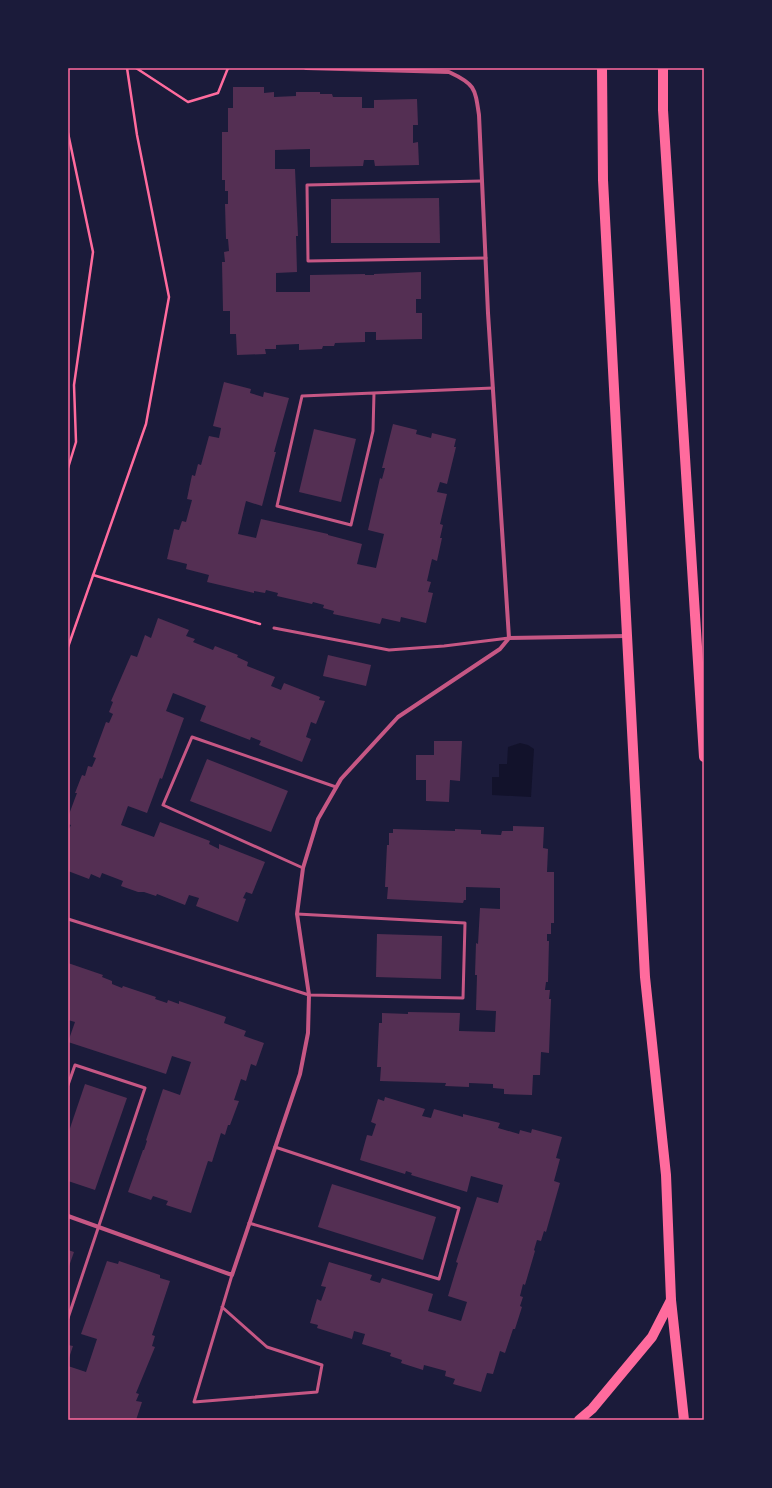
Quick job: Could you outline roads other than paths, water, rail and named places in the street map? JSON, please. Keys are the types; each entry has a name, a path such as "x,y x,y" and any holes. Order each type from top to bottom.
{"main road":[{"path":"602,68 604,188 645,977 666,1175 671,1300 684,1420"},
{"path":"663,68 662,110 704,757"},
{"path":"579,1420 592,1409 652,1337 671,1300"}],"street":[{"path":"68,1216 232,1275 300,1074 308,1033 309,995 298,914 303,868 318,819 340,779 398,717 500,649 509,638 493,388 479,115 476,93 466,80 449,72 306,68"},
{"path":"509,638 627,636"}],"lane":[{"path":"482,181 307,185 308,261 486,258"},
{"path":"374,393 373,431 351,525 277,506 302,396 493,388"},
{"path":"274,628 389,650 444,646 509,638"},
{"path":"303,868 163,805 192,736 336,787"},
{"path":"68,919 309,995 463,998 465,923 298,914"},
{"path":"68,1085 75,1065 145,1088 68,1318"},
{"path":"249,1223 439,1279 460,1208 275,1147"},
{"path":"222,1307 267,1347 322,1365 317,1392 194,1402 222,1307 232,1275"}]}
